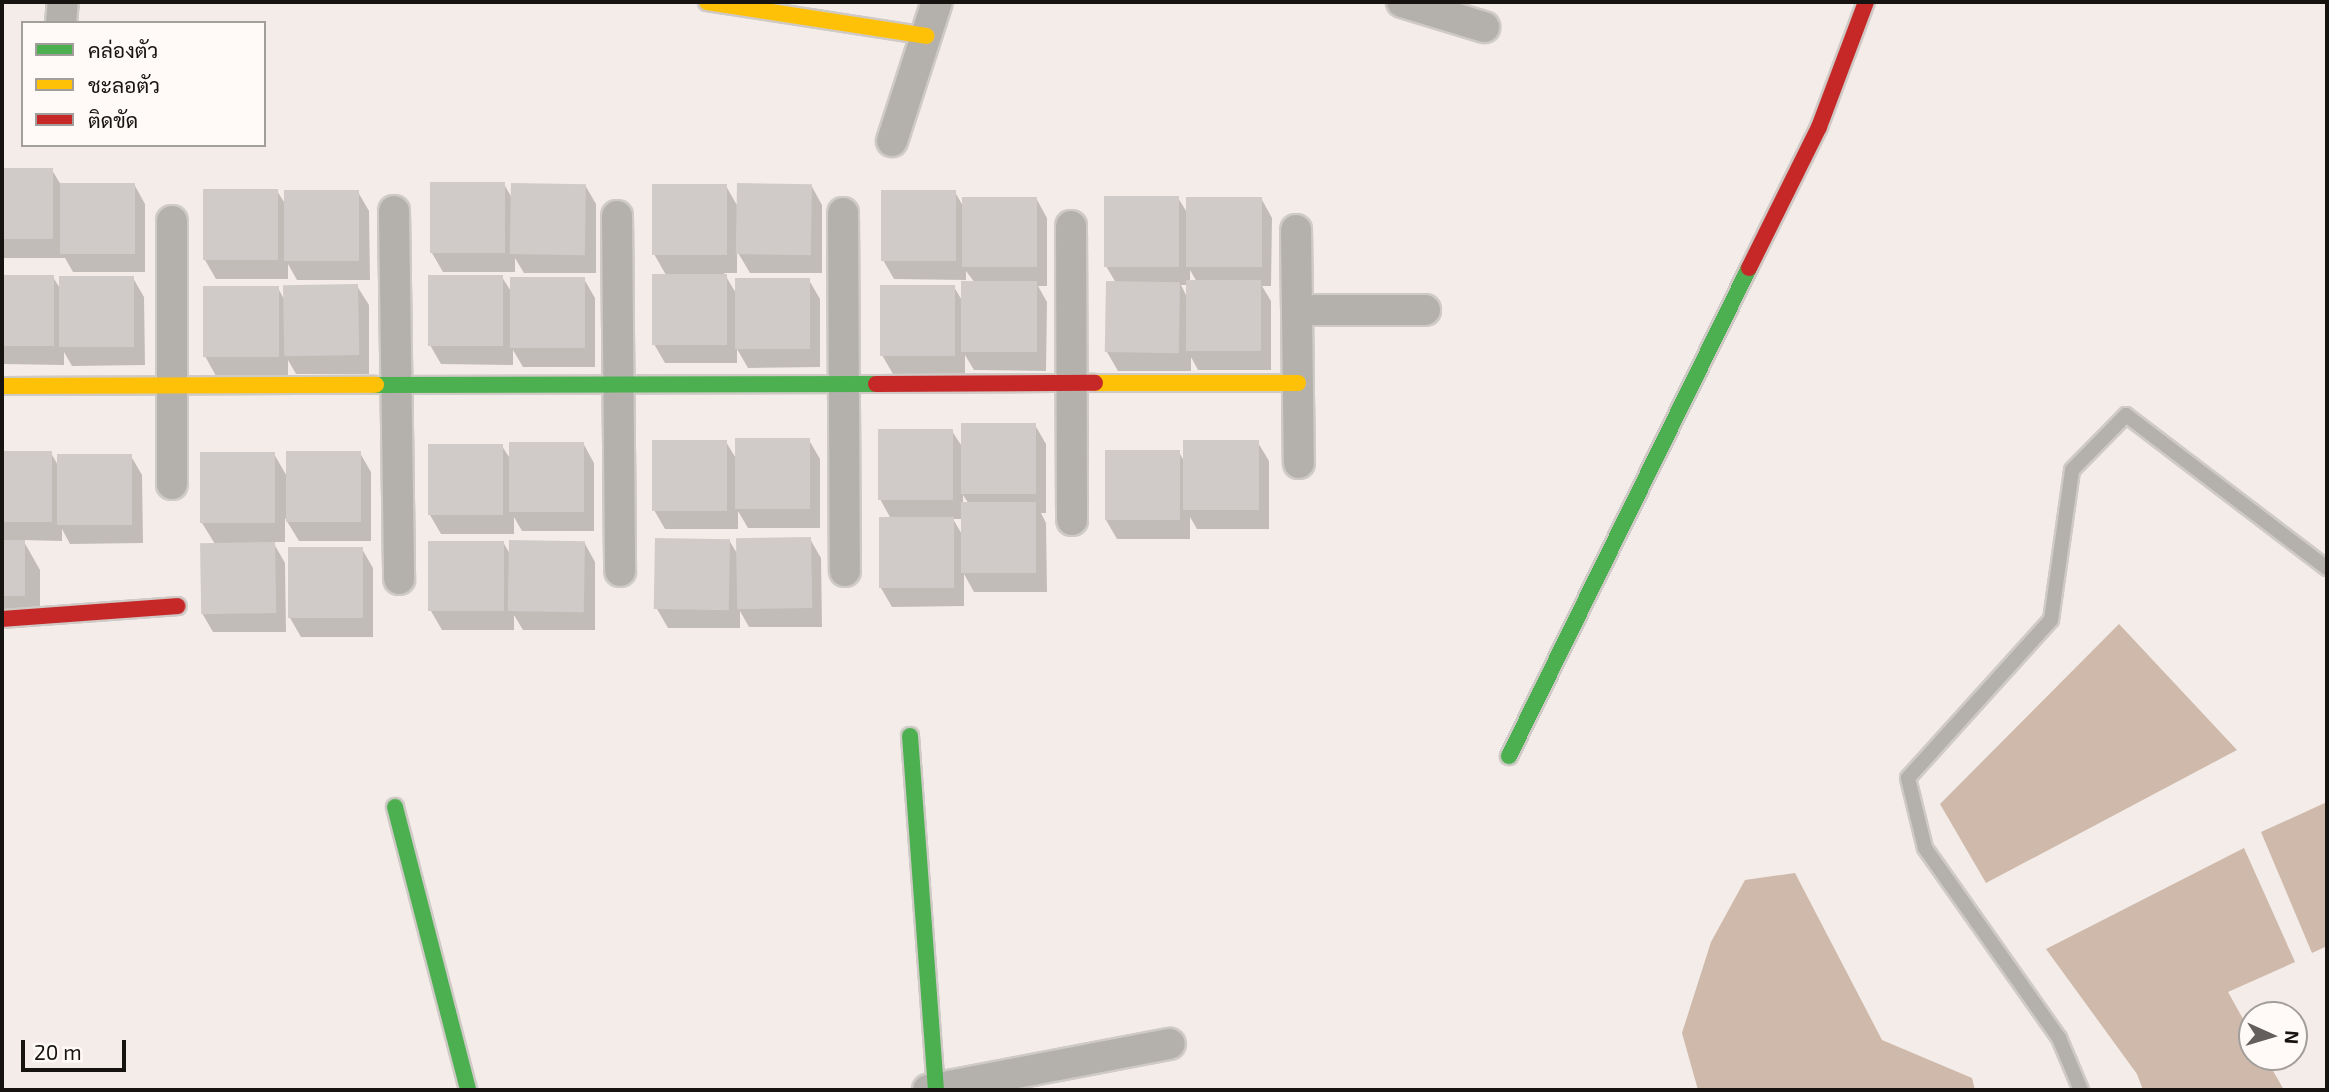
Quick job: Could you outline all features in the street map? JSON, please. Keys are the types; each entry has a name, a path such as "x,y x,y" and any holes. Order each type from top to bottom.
{"street":[{"path":"61,21 63,2"},
{"path":"707,2 926,36"},
{"path":"892,141 936,2"},
{"path":"1402,2 1484,27"},
{"path":"1509,756 1819,127 1866,2"},
{"path":"394,211 399,579"},
{"path":"843,213 845,571"},
{"path":"617,216 620,571"},
{"path":"172,221 172,484"},
{"path":"1071,226 1072,520"},
{"path":"1296,230 1299,463"},
{"path":"1297,310 1425,310"},
{"path":"2,386 1298,383"},
{"path":"2,619 178,606"},
{"path":"910,736 932,1090 1170,1044"},
{"path":"395,807 468,1090"}],"lane":[{"path":"2081,1090 2059,1038 1925,848 1908,778 2051,620 2072,470 2126,415 2327,568"}],"shaded area":[{"path":"2119,624 2237,750 1986,883 1940,804"},
{"path":"2327,802 2327,946 2312,953 2261,832"},
{"path":"2244,848 2295,962 2228,992 2238,1010 2238,1071 2273,1071 2284,1090 2143,1090 2137,1074 2046,949"},
{"path":"1795,873 1882,1040 1972,1078 1975,1090 1698,1090 1682,1033 1711,942 1745,880"}],"building":[{"path":"2,168 53,168 53,239 2,239"},
{"path":"430,182 505,182 505,253 430,253"},
{"path":"60,183 135,183 135,254 60,254"},
{"path":"511,183 586,184 585,255 510,254"},
{"path":"737,183 812,184 811,255 736,254"},
{"path":"652,184 727,184 727,255 652,255"},
{"path":"203,189 278,189 278,260 203,260"},
{"path":"284,190 359,190 359,261 284,261"},
{"path":"881,190 956,190 956,261 881,261"},
{"path":"1104,196 1179,196 1179,267 1104,267"},
{"path":"962,197 1037,197 1037,267 962,267"},
{"path":"1186,197 1262,197 1262,267 1186,267"},
{"path":"652,274 727,274 727,345 652,345"},
{"path":"2,275 54,275 54,346 2,346"},
{"path":"428,275 503,275 503,346 428,346"},
{"path":"59,276 134,276 134,347 59,347"},
{"path":"510,277 585,277 585,348 510,348"},
{"path":"735,278 810,278 810,349 735,349"},
{"path":"1186,280 1261,280 1261,351 1186,351"},
{"path":"961,281 1037,281 1037,352 961,352"},
{"path":"1106,281 1180,282 1179,353 1105,352"},
{"path":"358,284 359,355 284,356 283,285"},
{"path":"880,285 955,285 955,356 880,356"},
{"path":"203,286 279,286 279,357 203,357"},
{"path":"961,423 1036,423 1036,494 961,494"},
{"path":"878,429 953,429 953,500 878,500"},
{"path":"735,438 810,438 810,509 735,509"},
{"path":"652,440 727,440 727,511 652,511"},
{"path":"1183,440 1259,440 1259,510 1183,510"},
{"path":"509,442 584,442 584,512 509,512"},
{"path":"428,444 503,444 503,515 428,515"},
{"path":"1105,450 1180,450 1180,520 1105,520"},
{"path":"2,451 52,451 52,522 2,522"},
{"path":"286,451 361,451 361,522 286,522"},
{"path":"200,452 275,452 275,523 200,523"},
{"path":"57,454 132,454 132,525 57,525"},
{"path":"961,502 1036,502 1036,573 961,573"},
{"path":"879,517 954,517 954,588 879,588"},
{"path":"811,537 812,608 737,609 736,538"},
{"path":"655,538 730,539 729,610 654,609"},
{"path":"2,540 25,540 25,596 2,596"},
{"path":"509,540 585,541 584,612 508,611"},
{"path":"428,541 504,541 504,611 428,611"},
{"path":"275,542 276,613 201,614 200,543"},
{"path":"288,547 363,547 363,618 288,618"}],"traffic: fast":[{"path":"1509,756 1749,268"},
{"path":"376,385 876,384"},
{"path":"910,736 936,1089"},
{"path":"395,807 468,1090"}],"traffic: slow":[{"path":"707,2 926,36"},
{"path":"1095,383 1298,383"},
{"path":"2,386 376,385"}],"traffic: jam":[{"path":"1749,268 1819,127 1866,2"},
{"path":"876,384 1095,383"},
{"path":"2,619 178,606"}]}
